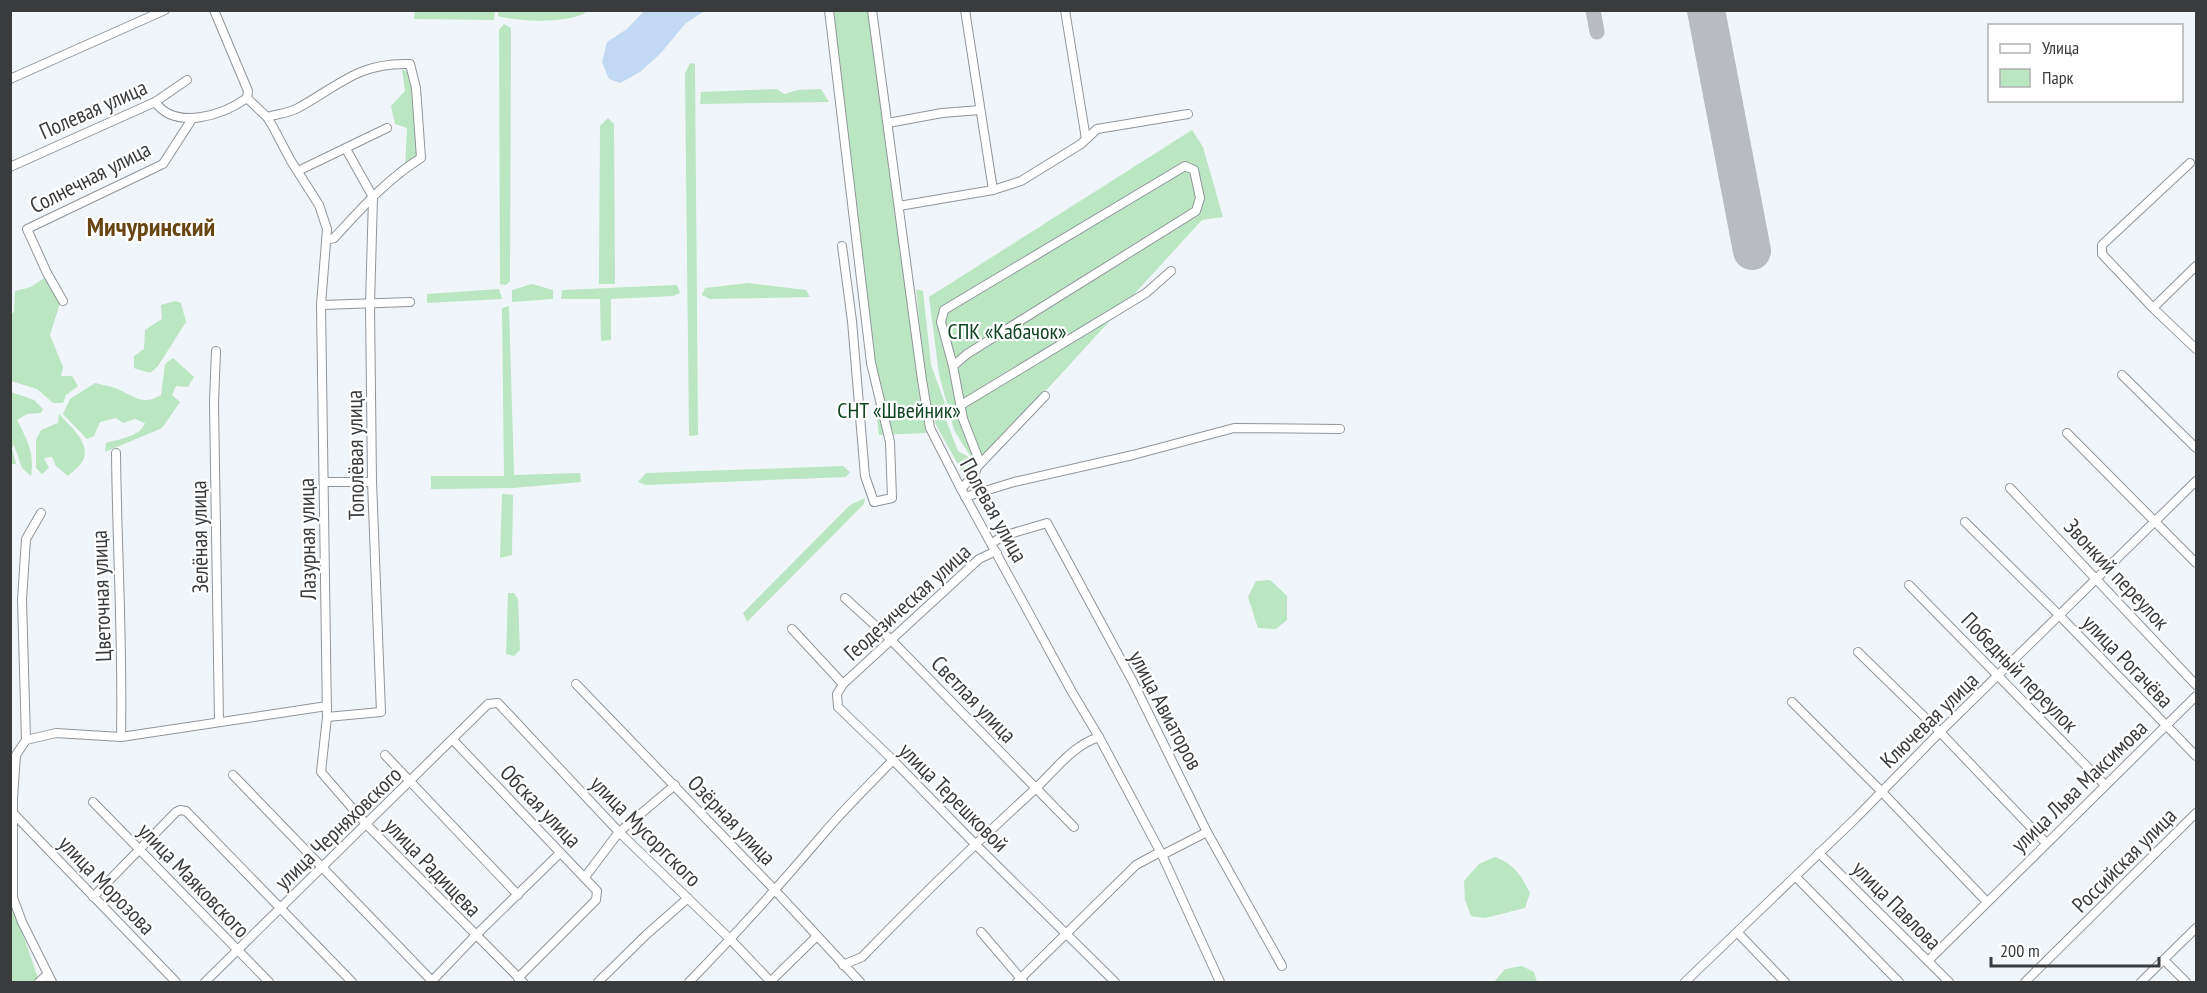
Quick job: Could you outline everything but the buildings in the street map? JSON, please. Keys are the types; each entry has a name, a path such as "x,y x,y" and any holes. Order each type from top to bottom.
{"street":[{"path":"10,79 165,10"},
{"path":"155,102 170,116 192,119 233,109 248,98 248,90 214,10"},
{"path":"829,10 871,363 890,442 892,498 874,502 865,476 852,321 842,246"},
{"name":"Полевая улица","path":"872,10 930,428 965,497 1099,737 1161,854 1220,982"},
{"path":"965,10 993,190"},
{"path":"1065,10 1086,139"},
{"path":"267,117 296,109 356,73 380,65 410,64 416,88 421,158 400,171 334,238 326,240"},
{"name":"Полевая улица","path":"10,167 155,102 187,80"},
{"name":"Лазурная улица","path":"248,98 267,117 319,205 327,229 321,305 327,717 321,772"},
{"path":"888,123 942,113 980,110"},
{"path":"899,206 993,190 1021,181 1086,139 1097,129 1188,114"},
{"name":"Солнечная улица","path":"63,301 27,229 163,164 192,119"},
{"path":"298,171 387,128"},
{"path":"346,149 373,197"},
{"path":"2190,163 2102,245 2102,254 2196,349"},
{"path":"953,366 967,354 1196,211 1200,198 1194,170 1185,166 944,310 941,322 953,366 963,419 977,451 978,466"},
{"name":"Тополёвая улица","path":"327,717 381,712 372,482 370,304 373,197"},
{"path":"2153,308 2196,266"},
{"path":"961,405 1146,293 1171,272"},
{"path":"321,305 410,302"},
{"name":"Зелёная улица","path":"216,351 214,402 219,721"},
{"path":"2122,375 2196,448"},
{"path":"961,489 975,474 978,466 1045,396"},
{"path":"965,497 1014,482 1234,428 1340,429"},
{"path":"2067,433 2156,520 2196,563"},
{"name":"Цветочная улица","path":"116,453 117,564 123,656 121,737"},
{"name":"Ключевая улица","path":"1685,982 1796,877 2196,481"},
{"path":"324,482 372,482"},
{"name":"Звонкий переулок","path":"2010,488 2196,685"},
{"path":"41,513 26,539 23,589 26,740 16,755 13,798 14,898 22,922 52,982"},
{"name":"улица Рогачёва","path":"1965,522 2196,756"},
{"name":"улица Авиаторов","path":"992,543 1003,536 1047,523 1133,682 1207,832 1282,966"},
{"name":"Геодезическая улица","path":"843,684 978,559 994,552 997,553"},
{"name":"Победный переулок","path":"1909,585 2105,785"},
{"name":"Светлая улица","path":"846,598 890,639 1074,827"},
{"path":"792,629 843,684"},
{"path":"1858,652 1940,732 2046,843"},
{"name":"Озёрная улица","path":"576,684 860,982"},
{"name":"улица Терешковой","path":"843,684 837,694 837,707 1115,982"},
{"name":"улица Льва Максимова","path":"1928,961 2196,696"},
{"path":"1792,702 1987,902"},
{"name":"улица Черняховского","path":"205,982 281,910 320,867 488,704 498,703"},
{"name":"улица Мусоргского","path":"498,703 619,832 771,982"},
{"path":"26,740 56,733 121,737 327,706"},
{"path":"843,964 862,957 975,844 1036,789 1077,747 1099,737"},
{"name":"Обская улица","path":"453,740 597,891 596,900 520,980"},
{"path":"385,755 518,895"},
{"path":"689,982 731,940 825,832 893,760"},
{"name":"улица Радищева","path":"321,772 366,824 520,980"},
{"path":"233,776 432,982 475,936 560,853"},
{"path":"585,877 619,832 675,786"},
{"name":"улица Маяковского","path":"93,802 269,982"},
{"path":"93,897 176,812 186,811 352,982"},
{"name":"улица Морозова","path":"13,813 176,982"},
{"name":"Российская улица","path":"2025,982 2196,813"},
{"path":"981,932 1021,981 1136,865 1207,832"},
{"name":"улица Павлова","path":"1819,853 1949,982"},
{"path":"1796,877 1899,982"},
{"path":"598,982 688,898"},
{"path":"2141,982 2196,928"},
{"path":"1738,933 1785,982"},
{"path":"771,982 816,936"},
{"path":"2164,960 2186,982"},
{"path":"39,982 48,974"}],"green space":[{"path":"498,10 588,11 570,18 544,21 498,16"},
{"path":"415,11 495,11 494,20 414,19"},
{"name":"СНТ «Швейник»","path":"829,11 868,11 926,433 879,435"},
{"path":"504,24 511,28 510,281 506,285 500,284 499,30"},
{"path":"690,63 695,64 698,435 689,436 685,74"},
{"path":"402,69 417,78 416,161 408,172 405,170 407,128 395,124 391,106 405,91"},
{"path":"777,89 784,94 798,90 821,89 829,102 700,104 701,92"},
{"path":"608,118 614,124 615,284 599,284 600,126"},
{"name":"СПК «Кабачок»","path":"1192,130 1203,147 1223,217 1202,220 965,477 935,423 925,378 916,289 923,291 931,365 945,403 943,412 958,451 972,459 954,430 939,374 929,297"},
{"path":"44,278 60,303 50,335 63,367 61,376 72,376 78,386 66,395 63,403 53,403 37,389 11,381 11,314 14,312 15,291 31,287"},
{"path":"748,283 806,290 810,297 710,299 702,295 705,288"},
{"path":"532,284 553,290 553,299 512,302 512,290"},
{"path":"677,285 680,293 673,296 611,299 611,340 601,341 600,299 561,299 562,290"},
{"path":"499,289 502,299 427,303 427,294"},
{"path":"175,301 181,303 186,322 158,366 150,373 134,368 134,356 144,349 145,330 162,319 161,305"},
{"path":"509,306 514,475 580,473 581,482 513,488 431,489 431,476 504,476 502,308"},
{"path":"173,358 194,377 188,387 176,386 172,395 180,402 162,428 105,452 106,443 134,434 145,423 135,419 123,423 116,418 100,422 94,436 87,439 63,414 70,399 95,383 115,388 142,400 161,395 165,364"},
{"path":"11,392 34,400 43,409 41,413 27,414 17,420 31,454 31,476 22,468 14,445 12,448 16,464 11,464"},
{"path":"59,414 77,434 85,452 81,463 68,476 56,466 52,457 44,458 49,468 42,474 36,468 36,440 41,430 58,423"},
{"path":"843,466 850,472 846,477 646,485 638,482 646,473"},
{"path":"502,494 513,495 512,555 500,558"},
{"path":"865,498 864,504 747,622 743,613 850,505"},
{"path":"1270,580 1287,596 1287,620 1276,629 1258,628 1248,597 1256,581"},
{"path":"508,593 514,593 518,599 520,650 514,656 506,654"},
{"path":"1495,857 1512,867 1523,880 1530,893 1525,908 1485,918 1471,916 1465,900 1464,881 1479,864"},
{"path":"10,897 38,978 33,982 11,982"},
{"path":"1522,966 1534,972 1537,982 1494,982 1505,969"}],"water":[{"path":"644,11 704,11 685,24 661,53 640,72 620,83 609,79 602,62 607,42 627,29"}],"taxiway":[{"path":"1593,10 1597,32"}],"runway":[{"path":"1706,10 1752,251"}],"district":[{"name":"Мичуринский","path":"151,227"}]}
